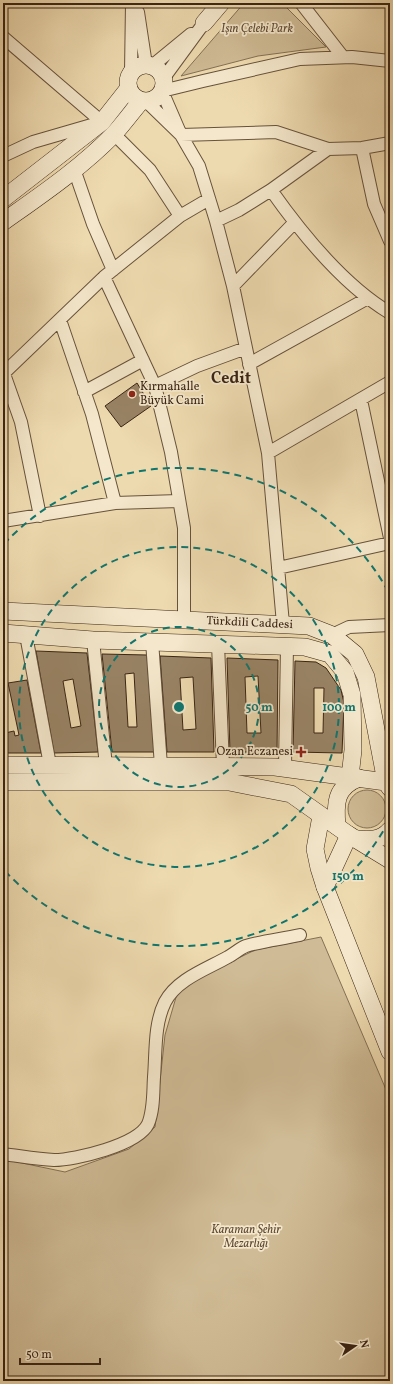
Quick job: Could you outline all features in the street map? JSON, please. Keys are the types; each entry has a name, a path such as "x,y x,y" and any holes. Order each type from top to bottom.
{"main road":[{"path":"204,23 221,3"},
{"path":"3,199 108,128 144,101 153,100 158,96 163,85 161,73 143,68 127,83 131,94 144,101"},
{"path":"3,222 62,180 74,169 108,128 128,89"},
{"name":"Türkdili Caddesi","path":"3,611 283,624 309,626 332,635 354,654 366,677 389,784"},
{"name":"Türkdili Caddesi","path":"3,633 93,640 305,647 330,654 345,672 352,695 355,777"},
{"path":"3,764 285,767 355,777 389,784"},
{"path":"325,887 347,834 336,802 339,793 355,777"},
{"path":"3,782 229,782 291,794 347,834 390,860"},
{"path":"322,816 315,850 319,868 325,887 390,1052"},
{"path":"347,834 369,840 379,838 390,830"}],"street":[{"path":"132,3 143,68"},
{"path":"137,3 143,68"},
{"path":"301,3 343,57"},
{"path":"143,68 204,23"},
{"path":"163,85 204,23"},
{"path":"3,37 108,128 150,170 180,216"},
{"path":"163,85 203,81 300,59 352,57 390,61"},
{"path":"163,85 181,135 198,166 216,221 233,286 268,453 283,624"},
{"path":"144,101 181,135 276,132 328,149 362,148 390,144"},
{"path":"3,156 33,142 108,128"},
{"path":"362,148 374,204 390,241"},
{"path":"216,221 239,210 328,149"},
{"path":"74,169 108,273 155,386 170,452 184,528 184,619"},
{"path":"270,190 294,223 340,273 368,298 390,313"},
{"path":"40,516 21,422 3,373 108,273 180,216 209,199"},
{"path":"233,286 294,223"},
{"path":"249,364 368,298"},
{"path":"60,320 92,414 115,503"},
{"path":"155,386 197,366 246,348"},
{"path":"84,392 143,360"},
{"path":"268,453 390,382"},
{"path":"361,400 390,538"},
{"path":"3,521 115,503 179,502"},
{"path":"278,568 390,543"},
{"path":"332,635 349,627 390,625"},
{"path":"26,635 50,765"},
{"path":"93,640 106,766"},
{"path":"152,642 162,766"},
{"path":"218,644 223,766"},
{"path":"285,767 287,646"},
{"path":"3,1154 55,1160 71,1158 115,1147 129,1141 140,1133 147,1126 153,1099 159,1019 165,1002 174,990 188,979 245,946 300,935"}],"green space":[{"name":"Işın Çelebi Park","path":"244,3 282,3 326,47 258,56 181,76"},
{"path":"363,790 371,790 381,795 385,802 385,816 381,823 371,828 363,828 353,823 351,820 348,813 348,805 353,795 356,793"},
{"name":"Karaman Şehir Mezarlığı","path":"321,937 390,1099 390,1381 3,1381 3,1159 65,1172 129,1149 155,1127 165,1035 179,987 255,950"}],"building":[{"name":"Kırmahalle Büyük Cami","path":"137,383 151,406 121,427 105,406"},
{"path":"36,651 87,653 98,752 54,753","holes":["73,679 81,726 71,728 63,681"]},
{"path":"102,654 147,655 154,752 112,752","holes":["134,673 137,727 128,727 125,674"]},
{"path":"160,656 211,658 214,752 167,752","holes":["193,677 196,729 183,730 180,678"]},
{"path":"227,658 278,660 277,752 230,752","holes":["258,676 261,733 247,733 245,677"]},
{"path":"295,661 316,662 326,668 341,690 344,703 342,753 293,752","holes":["314,688 324,688 323,733 314,733"]},
{"path":"27,680 41,753 3,753 3,724 5,733 14,731 15,736 19,735 8,683"}],"place":[{"name":"Kırmahalle Büyük Cami","path":"132,394"},
{"name":"Ozan Eczanesi","path":"301,752"}],"district":[{"name":"Cedit","path":"231,379"}]}
